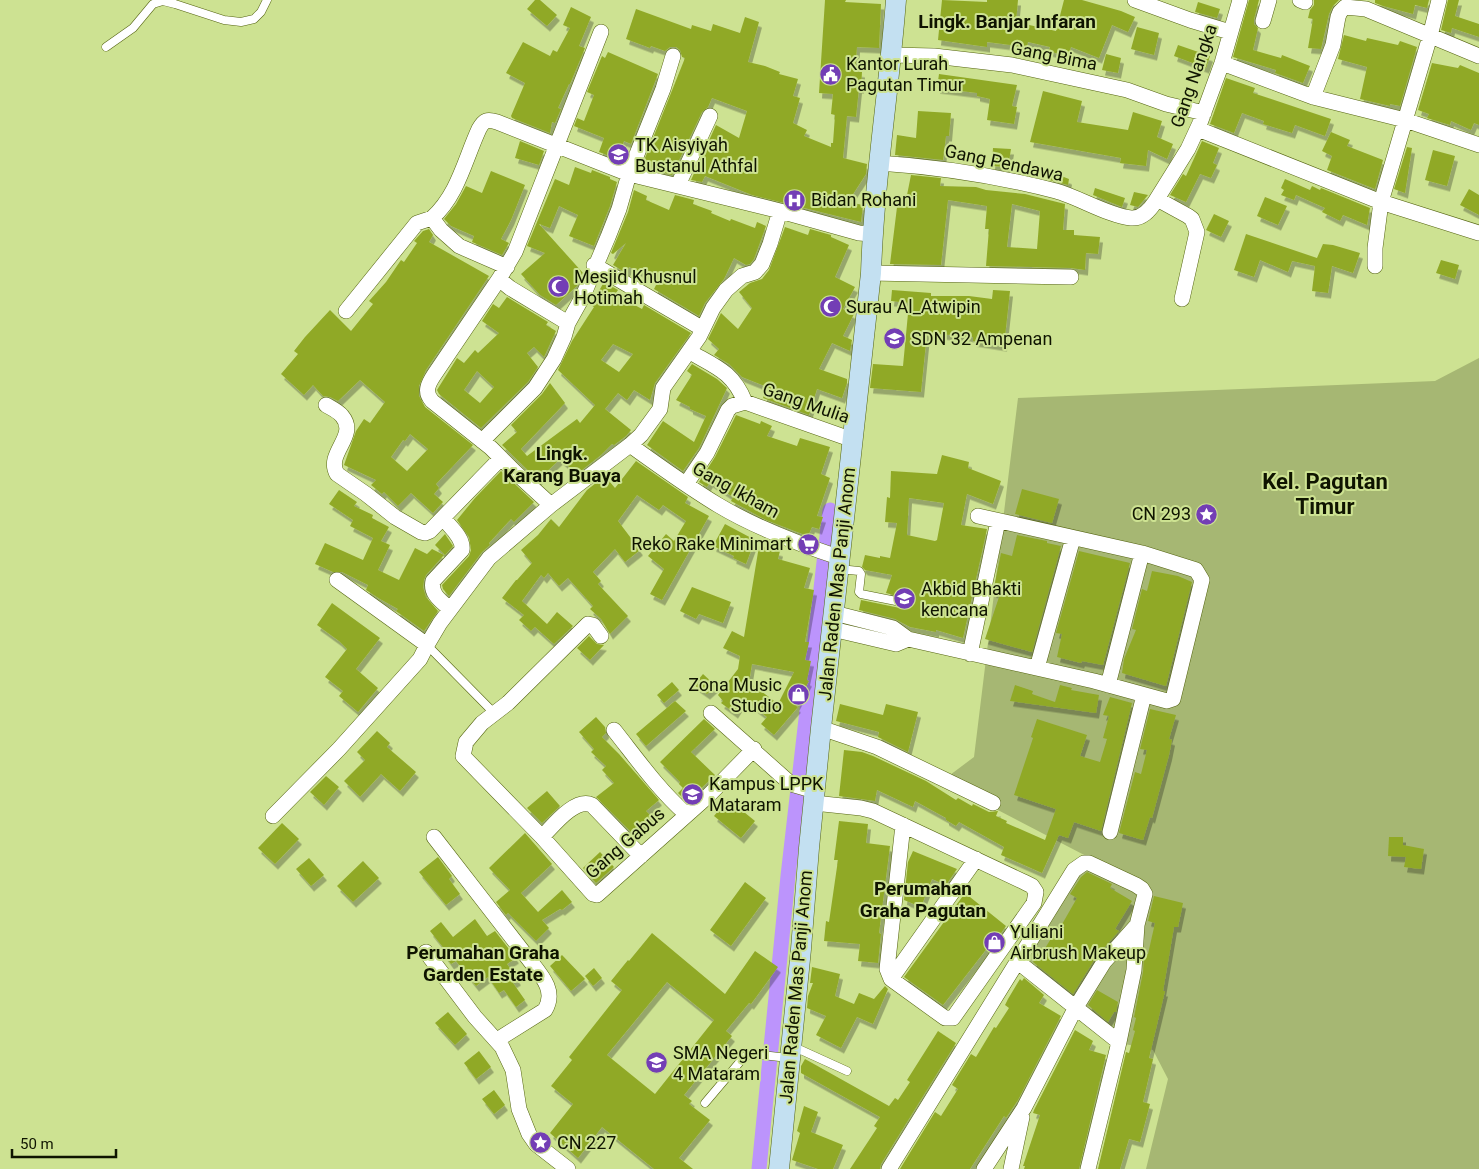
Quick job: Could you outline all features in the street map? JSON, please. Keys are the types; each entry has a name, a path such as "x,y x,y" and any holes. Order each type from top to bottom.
{"street":[{"name":"Jalan Raden Mas Panji Anom","path":"779,1169 806,791 821,728 833,621 832,558 853,440 871,273 872,234 892,55 896,0"},
{"path":"1135,0 1230,32"},
{"name":"Gang Nangka","path":"1118,215 1138,218 1150,210 1198,129 1222,63 1240,0"},
{"path":"1263,21 1269,0"},
{"path":"1375,266 1375,248 1381,202 1439,0"},
{"path":"1313,97 1333,45 1340,12 1346,7 1366,9 1479,56"},
{"path":"551,505 482,441 432,401 427,394 428,387 445,358 503,273 514,252 601,32"},
{"name":"Gang Bima","path":"892,55 934,56 1012,65 1127,90 1166,104 1204,113"},
{"path":"482,441 535,388 554,359 568,323 583,296 594,265 619,209 629,174 663,89 673,56"},
{"path":"1222,63 1313,97 1405,120 1479,145"},
{"path":"678,186 710,116"},
{"path":"346,312 416,223 432,218 443,208 453,192 469,150 483,122 488,120 629,174 780,211 859,233 872,234"},
{"path":"1198,129 1381,202 1479,234"},
{"name":"Gang Pendawa","path":"879,163 937,168 1008,179 1058,192 1118,215"},
{"path":"1157,200 1192,219 1197,232 1182,299"},
{"path":"273,816 339,749 420,659 450,609 489,558 551,505 641,435 660,409 663,388 690,352 713,308 726,290 742,276 755,272 762,264 780,211"},
{"path":"432,218 441,230 459,246 503,273 510,288 568,323"},
{"path":"594,265 703,329"},
{"path":"871,273 1071,276"},
{"path":"686,484 707,453 728,410 732,406 746,402 733,380 690,352"},
{"name":"Gang Mulia","path":"746,402 853,440"},
{"path":"326,405 341,414 347,426 346,437 338,450 334,463 337,474 395,517 421,532 430,531 501,458"},
{"name":"Gang Ikham","path":"630,445 718,505 832,558"},
{"path":"833,621 893,628 908,639 1170,701 1174,696 1202,580 1198,572 1192,568 1142,553 978,516"},
{"path":"443,518 463,545 462,550 433,581 433,593 450,609"},
{"path":"970,654 998,521"},
{"path":"1037,668 1073,538"},
{"path":"1108,685 1142,553"},
{"path":"336,580 427,645"},
{"path":"495,714 588,624 593,625 601,636"},
{"path":"1110,832 1144,695"},
{"path":"711,713 806,791 867,809 903,825 976,859 1032,886 1036,892 1036,897 1031,906 953,1018 945,1018 890,978 887,969 903,825"},
{"name":"Gang Gabus","path":"495,714 482,723 466,742 463,756 542,837 590,892 596,895 707,797 754,749"},
{"path":"821,728 878,747 993,803"},
{"path":"614,730 652,780 686,814"},
{"path":"542,837 569,810 586,803 592,805 641,856"},
{"path":"434,837 532,962 545,981 550,993 548,1005 544,1010 497,1040"},
{"path":"890,978 976,859"},
{"path":"889,1169 1074,870 1084,863 1093,863 1142,889 1145,894 1137,925 1134,970 1119,1042 1088,1169"},
{"path":"984,1169 1024,1108 1076,1007 1104,962 1137,925"},
{"path":"426,952 462,1001 502,1047 513,1070 518,1109 529,1134 536,1144 568,1169"},
{"path":"1018,962 1119,1042"},
{"path":"1011,1169 1024,1108"}],"lane":[{"path":"106,47 133,28 153,4 163,1 224,20 241,22 254,19 268,0"},
{"path":"832,558 859,571 861,574 859,592 861,594 901,602"},
{"path":"427,645 495,714"},
{"path":"705,1103 744,1057 754,1054 787,1054 847,1071"}],"green space":[{"path":"1479,358 1479,1169 1146,1169 1168,1079 1153,1050 1125,1044 1024,957 1090,858 942,781 974,757 1018,398 1435,381"}],"building":[{"path":"535,0 540,0 557,15 547,26 527,9"},
{"path":"825,0 881,4 879,48 857,47 855,71 862,72 861,88 859,88 856,117 847,116 843,158 867,164 866,174 848,202 863,205 861,222 752,195 705,176 702,182 691,180 716,125 739,138 747,111 712,98 708,107 702,112 672,175 658,171 643,163 685,58 682,57 680,50 676,47 670,47 665,51 651,46 650,48 626,39 636,9 691,29 692,25 711,31 713,24 740,33 745,17 759,22 748,62 765,66 780,72 779,74 798,79 793,96 800,98 793,123 807,130 804,136 831,147 835,115 831,114 833,94 819,93"},
{"path":"942,0 987,2 987,0 1018,0 1016,22 1056,31 1064,0 1082,0 1135,17 1128,32 1112,25 1099,58 1071,47 1068,57 1049,51 1050,47 1028,42 1027,47 987,42 987,47 938,40"},
{"path":"1249,0 1259,0 1254,19 1254,24 1258,28 1253,50 1281,58 1282,55 1310,66 1303,83 1275,73 1276,70 1233,57"},
{"path":"1314,0 1339,0 1329,14 1321,49 1308,48 1313,19 1308,18 1310,10 1314,5"},
{"path":"1375,0 1429,0 1427,8 1415,5 1413,14 1383,6 1375,3"},
{"path":"1448,0 1459,0 1455,16 1479,24 1479,37 1452,28 1451,33 1441,30"},
{"path":"1198,2 1220,9 1217,18 1195,12"},
{"path":"571,7 591,17 579,46 585,48 558,108 561,109 555,123 552,122 550,133 512,118 511,116 525,83 506,73 523,42 550,56 553,50 557,52 570,28 563,25"},
{"path":"1137,27 1159,33 1154,55 1131,49"},
{"path":"1344,35 1366,41 1367,38 1398,45 1400,41 1417,47 1400,106 1390,104 1390,106 1360,99 1367,67 1338,59"},
{"path":"1178,45 1210,56 1206,68 1174,56"},
{"path":"608,52 658,74 631,144 624,141 617,159 599,152 604,138 574,126 577,118 584,121 594,95 587,92 602,56 605,58"},
{"path":"1106,54 1121,58 1118,73 1102,70"},
{"path":"1432,63 1458,68 1460,65 1479,73 1479,125 1474,123 1471,130 1451,121 1450,125 1427,118 1429,114 1418,110"},
{"path":"939,74 1017,85 1012,106 1017,107 1014,124 987,120 990,99 977,96 977,93 937,88"},
{"path":"1226,78 1255,88 1253,93 1331,119 1325,136 1295,125 1292,133 1263,124 1264,121 1242,113 1234,133 1210,124"},
{"path":"1043,91 1082,101 1077,122 1128,130 1133,112 1162,121 1157,137 1173,144 1167,159 1148,150 1146,166 1120,163 1121,158 1030,142"},
{"path":"918,111 951,113 949,136 946,136 943,160 895,155 897,135 916,138"},
{"path":"1331,132 1350,140 1347,146 1383,160 1375,189 1327,170 1332,156 1322,151"},
{"path":"520,141 544,151 539,165 515,158"},
{"path":"1202,141 1219,148 1213,163 1217,165 1211,178 1200,174 1186,202 1170,195 1183,174 1186,176"},
{"path":"1407,147 1412,148 1405,193 1394,189"},
{"path":"993,148 1011,149 1008,167 992,166"},
{"path":"1433,150 1455,156 1447,186 1425,180"},
{"path":"575,167 591,173 592,170 617,182 610,206 594,246 569,236 578,215 559,206 550,228 539,224 583,273 577,286 556,305 540,295 521,274 545,253 527,246 555,179 569,185"},
{"path":"491,171 525,185 501,239 509,243 502,255 472,242 474,236 451,226 444,219 456,204 466,186 482,193"},
{"path":"1051,172 1069,179 1068,185 1049,180"},
{"path":"911,175 941,178 940,186 976,187 986,190 1025,194 1065,204 1063,230 1074,230 1074,235 1100,237 1098,254 1086,253 1085,270 986,266 989,229 985,229 987,206 948,200 941,265 890,264 898,199 906,200","holes":["1012,204 1040,211 1037,249 1007,247"]},
{"path":"1285,179 1310,190 1312,186 1320,190 1321,188 1370,208 1367,225 1343,215 1340,221 1322,212 1325,208 1296,195 1294,200 1281,195 1284,190 1281,188"},
{"path":"1095,188 1125,198 1122,207 1093,195"},
{"path":"1469,189 1479,195 1479,215 1460,205"},
{"path":"634,190 647,196 646,200 669,210 675,195 694,200 693,204 712,211 711,213 730,221 731,219 755,228 757,222 766,226 754,259 750,264 746,265 734,258 724,279 705,303 699,316 654,289 657,279 629,267 626,273 613,265 626,243 613,254 611,253 628,212"},
{"path":"1134,192 1148,195 1138,207 1130,205"},
{"path":"1265,197 1287,206 1278,225 1257,216"},
{"path":"1214,214 1229,221 1221,237 1206,230"},
{"path":"785,227 808,235 810,229 831,235 831,237 849,245 835,277 855,287 843,309 854,314 843,336 852,340 850,351 832,343 819,369 847,379 842,398 817,389 809,415 763,398 767,387 742,377 729,364 714,355 719,349 708,339 721,313 738,329 752,308 739,292 750,283 762,279 769,270"},
{"path":"429,229 433,235 429,242 489,276 426,370 419,386 419,396 425,407 473,445 436,484 439,488 434,494 443,502 433,513 411,493 398,506 384,492 382,494 371,485 376,480 344,465 356,431 364,419 370,423 385,402 360,380 338,401 323,396 313,385 304,395 281,374 298,354 294,351 330,310 351,331 373,304 369,301 386,282 401,260 404,262 417,243 414,241 423,231","holes":["410,434 428,449 407,471 391,457 403,440 405,441"]},
{"path":"1246,234 1317,258 1323,244 1360,253 1353,273 1332,266 1328,293 1312,291 1315,266 1292,261 1288,272 1260,260 1254,277 1234,270"},
{"path":"1441,260 1459,265 1455,279 1436,273"},
{"path":"604,282 618,290 616,293 620,297 642,309 644,305 691,333 655,383 650,400 634,390 627,400 618,393 605,409 631,430 626,436 614,445 612,444 577,474 560,459 538,480 502,445 517,432 511,425 542,394 550,383 565,403 521,449 527,456 577,419 580,423 595,405 558,370 572,341 594,307 591,305","holes":["613,344 633,354 619,372 601,360"]},
{"path":"892,290 931,293 931,296 969,296 992,299 993,290 1010,291 1004,346 973,341 973,337 927,333 921,392 870,388 873,364 903,366 909,303 891,301"},
{"path":"507,297 548,322 546,325 556,331 544,357 534,347 527,353 538,367 528,382 481,428 439,394 437,390 457,358 464,363 475,350 478,353 499,333 482,321 493,304 499,308","holes":["477,371 494,387 480,403 464,390"]},
{"path":"692,364 717,379 727,388 699,448 683,471 647,445 663,421 694,442 706,416 676,400 692,375 687,371"},
{"path":"736,415 760,424 761,421 772,426 767,436 797,446 800,438 830,447 821,474 830,478 817,516 823,517 819,529 812,527 808,536 766,520 731,501 733,497 710,482 707,487 699,482 715,457"},
{"path":"942,455 969,462 968,468 1001,481 993,504 967,494 961,525 987,529 963,638 936,630 936,632 910,627 895,619 859,610 861,600 900,608 906,605 904,598 886,593 892,575 865,570 862,567 865,555 890,558 897,523 885,522 887,497 890,498 891,471 937,474","holes":["909,498 944,503 937,540 907,535"]},
{"path":"636,461 688,497 685,503 709,516 662,600 650,594 664,569 648,556 666,534 674,541 686,521 663,505 659,510 637,495 618,521 640,550 625,562 615,549 593,572 601,581 598,584 628,616 610,634 601,619 590,609 593,606 568,578 559,586 548,573 544,578 541,575 522,601 547,624 557,612 573,626 554,644 535,627 531,631 519,620 524,615 502,598 532,563 521,550 538,535 551,519 559,527 587,490 605,476 615,488"},
{"path":"501,471 534,502 514,522 511,519 489,543 490,545 482,552 449,596 442,585 469,556 471,550 469,537 457,520"},
{"path":"1022,489 1059,499 1052,523 1015,514"},
{"path":"339,490 357,502 354,506 373,515 372,518 389,527 381,541 390,545 378,570 399,580 415,548 427,554 432,549 444,555 426,575 424,580 423,587 426,597 438,611 424,631 396,611 398,609 366,590 368,585 342,572 333,572 315,564 325,543 363,560 373,538 350,526 353,520 329,504"},
{"path":"725,524 755,540 746,564 713,546"},
{"path":"445,534 453,546 445,555 435,545"},
{"path":"1017,535 1061,546 1032,652 985,639 1000,594 993,592 1001,553 1012,556"},
{"path":"759,546 780,551 778,559 810,568 804,588 814,590 805,642 809,642 805,660 811,661 807,680 809,681 796,706 798,707 774,735 761,724 767,717 744,699 735,713 721,703 723,701 718,695 738,669 740,656 723,648 732,631 744,637","holes":["752,664 794,672 778,704 749,682"]},
{"path":"1079,551 1130,563 1103,665 1082,661 1081,663 1057,657 1062,634 1056,633"},
{"path":"1152,571 1178,576 1192,582 1166,686 1122,673 1124,659 1136,630 1132,629 1142,589 1147,591"},
{"path":"692,587 731,602 723,623 699,614 696,619 680,611"},
{"path":"332,603 380,638 356,669 378,688 358,712 339,696 343,691 325,677 347,649 317,625"},
{"path":"589,636 597,644 604,645 590,660 577,648"},
{"path":"703,674 716,686 707,694 694,685"},
{"path":"672,682 679,690 664,703 657,695"},
{"path":"1015,685 1033,691 1032,694 1055,702 1060,685 1072,688 1071,690 1099,695 1096,713 1010,701"},
{"path":"1110,697 1132,703 1101,831 1074,822 1068,838 1059,835 1042,873 1001,855 1004,847 959,822 956,826 946,820 946,818 915,801 913,807 877,790 875,801 839,796 844,750 862,752 926,781 956,800 958,798 972,806 973,804 989,812 998,811 996,816 1007,821 1006,823 1045,840 1056,809 1014,795 1033,738 1031,737 1037,719 1087,735 1080,756 1100,762 1107,739 1103,738 1109,716 1103,715"},
{"path":"675,701 686,711 646,746 636,734"},
{"path":"840,704 883,715 886,704 918,712 908,752 878,737 879,732 836,721"},
{"path":"1150,709 1176,715 1169,739 1172,740 1169,755 1152,818 1150,817 1143,840 1119,833 1135,772 1141,774 1147,750 1140,749"},
{"path":"596,717 605,727 606,733 602,737 659,800 646,811 651,816 633,834 596,797 614,783 602,770 606,766 591,752 594,749 579,732"},
{"path":"704,719 715,729 691,752 715,775 687,802 678,793 683,788 679,784 680,782 660,762"},
{"path":"377,731 390,743 387,747 416,772 400,791 381,774 360,797 344,781 365,760 357,752"},
{"path":"326,776 339,787 324,805 310,792"},
{"path":"547,791 560,806 542,823 527,808"},
{"path":"728,799 755,821 741,838 714,816"},
{"path":"839,821 868,824 866,843 890,846 879,933 881,934 878,963 858,961 860,944 824,941 826,921 829,922 838,860 834,860"},
{"path":"282,823 299,839 275,864 258,848"},
{"path":"525,833 552,864 521,893 538,912 562,890 572,902 562,910 560,909 542,920 549,928 536,941 508,913 506,915 496,902 510,890 489,868"},
{"path":"1389,837 1403,837 1403,845 1424,849 1421,869 1404,867 1406,857 1388,856"},
{"path":"913,851 957,869 946,885 932,879 921,907 904,900 908,862"},
{"path":"600,852 614,867 596,883 583,868"},
{"path":"438,857 452,876 449,879 460,894 446,905 419,872"},
{"path":"309,858 324,875 311,886 296,869"},
{"path":"363,861 379,878 353,902 337,886"},
{"path":"1087,872 1112,884 1110,888 1132,901 1115,929 1119,931 1096,957 1073,994 1033,962 1041,948 1044,950 1055,932 1057,933 1077,898 1070,894 1081,877"},
{"path":"745,882 766,898 731,946 710,930"},
{"path":"965,893 1006,926 990,949 988,947 943,1005 904,977"},
{"path":"1154,896 1183,903 1178,927 1174,927 1163,991 1165,991 1149,1058 1153,1059 1143,1102 1150,1104 1140,1142 1129,1139 1120,1169 1098,1169 1126,1052 1129,1053 1135,1031 1133,1030 1136,1018 1134,1017 1143,972 1144,954 1148,954 1155,923 1148,921"},
{"path":"475,919 487,936 495,931 516,958 507,964 518,980 513,983 525,1000 516,1007 504,990 499,993 488,977 476,986 456,961 451,964 443,953 446,951 430,931 441,922 453,937"},
{"path":"652,933 725,994 755,951 778,967 751,1004 749,1003 726,1031 732,1036 684,1095 692,1101 689,1104 710,1120 679,1158 693,1169 654,1169 602,1127 578,1158 550,1133 573,1104 551,1086 572,1060 569,1057 622,990 611,981","holes":["667,982 714,1020 655,1094 607,1055"]},
{"path":"562,955 585,979 571,991 550,966"},
{"path":"812,967 840,974 835,996 854,1004 859,993 874,999 885,986 888,989 873,1024 857,1017 841,1048 816,1035 826,1016 807,1008 808,996 813,983 810,983"},
{"path":"594,968 602,978 593,986 585,976"},
{"path":"1024,978 1044,995 1039,1003 1061,1016 1018,1100 1006,1118 1004,1116 970,1169 900,1169 935,1112 941,1116 958,1089 952,1085 971,1054 976,1057 994,1027 996,1028 1009,1008 1005,1005 1008,999 1020,979 1022,981"},
{"path":"1097,990 1118,1002 1116,1012 1114,1012 1108,1022 1088,1005"},
{"path":"448,1012 467,1034 455,1045 435,1023"},
{"path":"1075,1030 1093,1041 1089,1050 1106,1055 1079,1169 1024,1169 1025,1166 1023,1166 1040,1115 1033,1113 1034,1110"},
{"path":"938,1031 956,1043 881,1164 880,1169 850,1169 877,1128 874,1126 880,1117 801,1073 801,1066 805,1059 889,1106 895,1098 898,1100 910,1082 907,1080"},
{"path":"479,1051 491,1067 476,1079 464,1063"},
{"path":"494,1090 505,1105 494,1114 482,1099"},
{"path":"804,1106 818,1112 811,1132 843,1145 833,1169 818,1169 792,1160 800,1133 797,1131"}],"waterway":[{"path":"759,1169 788,876 830,510"}],"place":[{"name":"Kantor Lurah Pagutan Timur","path":"830,74"},
{"name":"TK Aisyiyah Bustanul Athfal","path":"619,155"},
{"name":"Bidan Rohani","path":"795,200"},
{"name":"Mesjid Khusnul Hotimah","path":"558,287"},
{"name":"Surau Al_Atwipin","path":"830,307"},
{"name":"SDN 32 Ampenan","path":"895,339"},
{"name":"CN 293","path":"1207,514"},
{"name":"Reko Rake Minimart","path":"808,544"},
{"name":"Akbid Bhakti kencana","path":"905,599"},
{"name":"Zona Music Studio","path":"798,695"},
{"name":"Kampus LPPK Mataram","path":"693,794"},
{"name":"Yuliani Airbrush Makeup","path":"994,942"},
{"name":"SMA Negeri 4 Mataram","path":"657,1063"},
{"name":"CN 227","path":"541,1143"}],"district":[{"name":"Lingk. Banjar Infaran","path":"1007,21"},
{"name":"Lingk. Karang Buaya","path":"562,464"},
{"name":"Kel. Pagutan Timur","path":"1325,494"},
{"name":"Perumahan Graha Pagutan","path":"923,899"},
{"name":"Perumahan Graha Garden Estate","path":"483,963"}]}
